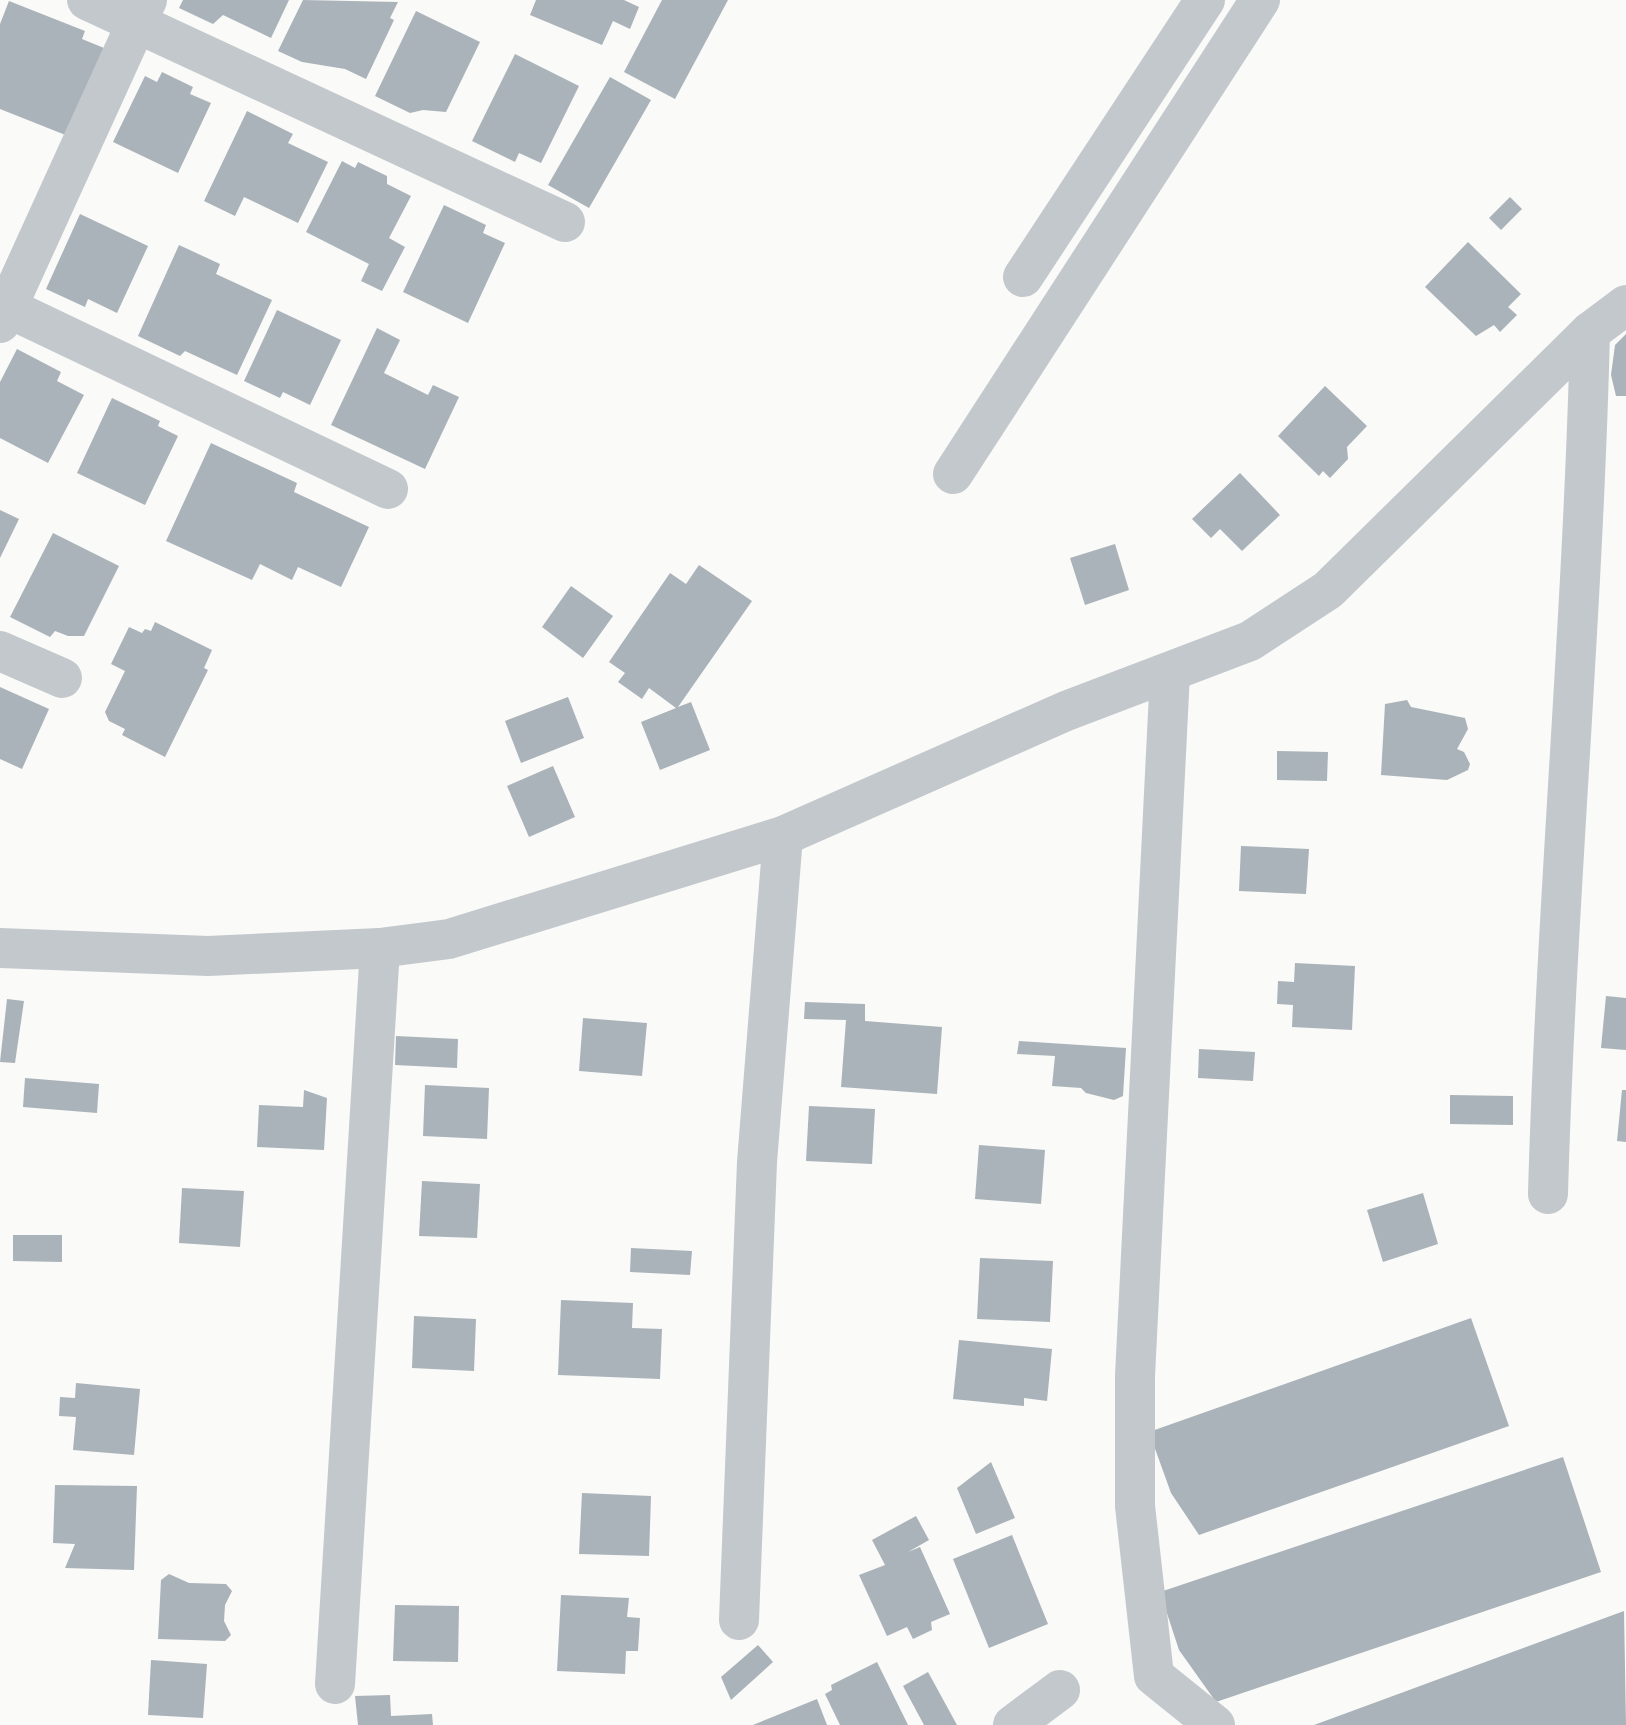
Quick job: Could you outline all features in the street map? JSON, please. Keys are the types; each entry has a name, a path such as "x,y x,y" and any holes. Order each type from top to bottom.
{"street":[{"path":"87,0 142,11 565,222"},
{"path":"1023,277 1205,0"},
{"path":"954,474 1260,0"},
{"path":"142,11 2,311 388,489"},
{"path":"0,948 208,956 380,948 449,939 783,836 1066,711 1250,640 1328,590 1590,332 1626,305"},
{"path":"1548,1194 1552,1033 1586,498 1590,332"},
{"path":"0,651 62,678"},
{"path":"1170,672 1136,1376 1135,1506 1154,1676 1214,1725"},
{"path":"739,1620 757,1162 783,836"},
{"path":"336,1684 380,948"},
{"path":"1012,1725 1060,1690"}],"building":[{"path":"183,0 289,0 271,38 223,15 213,24 179,8"},
{"path":"303,0 398,2 390,18 394,20 366,79 345,69 302,62 278,51"},
{"path":"536,0 624,0 639,7 630,29 613,21 602,45 530,15"},
{"path":"662,0 728,0 675,99 624,72"},
{"path":"9,1 85,31 82,39 104,48 68,136 0,109 0,24"},
{"path":"416,11 480,42 446,112 410,113 375,96"},
{"path":"515,54 579,86 541,163 519,153 515,162 472,141"},
{"path":"162,72 193,87 190,94 211,103 178,173 113,142 145,76 157,82"},
{"path":"610,77 651,100 589,208 548,185"},
{"path":"247,111 293,134 288,143 328,162 298,223 244,197 235,216 204,201"},
{"path":"342,161 355,168 358,162 387,176 387,184 411,196 389,238 405,247 382,291 361,281 369,264 306,232"},
{"path":"1510,197 1522,209 1501,230 1489,218"},
{"path":"444,205 486,225 483,233 505,243 468,323 403,292"},
{"path":"80,214 148,246 117,313 88,299 85,307 46,289"},
{"path":"1468,242 1521,294 1508,307 1517,315 1500,332 1494,325 1476,336 1425,287"},
{"path":"179,245 220,264 216,274 272,300 237,375 185,351 180,356 138,336"},
{"path":"277,310 341,340 310,405 283,392 280,398 244,381"},
{"path":"377,328 400,340 384,373 428,395 433,385 459,397 425,469 331,425"},
{"path":"1626,334 1626,396 1616,396 1611,375 1615,345"},
{"path":"17,349 61,372 57,381 84,395 48,463 0,438 0,382"},
{"path":"1325,386 1367,426 1347,447 1348,459 1330,478 1323,471 1319,476 1278,436"},
{"path":"112,398 160,421 158,426 178,436 145,505 77,473"},
{"path":"211,443 297,483 294,492 369,527 341,587 298,567 292,580 260,564 252,580 166,541"},
{"path":"1240,473 1280,515 1242,551 1220,529 1211,538 1192,519"},
{"path":"0,510 19,519 0,558"},
{"path":"53,533 119,566 84,636 55,631 50,637 10,617"},
{"path":"1115,544 1129,590 1085,605 1070,558"},
{"path":"699,565 752,601 678,707 691,702 710,750 660,770 641,722 676,708 649,688 642,699 618,682 625,673 609,662 670,573 686,584"},
{"path":"571,586 613,616 583,658 542,627"},
{"path":"155,622 212,650 204,668 208,670 165,757 122,735 125,729 109,721 105,712 125,671 111,664 129,627 142,633 145,629 151,631"},
{"path":"0,687 49,709 22,769 0,759"},
{"path":"568,697 584,738 521,763 505,721"},
{"path":"1407,700 1411,707 1465,718 1468,729 1457,749 1464,752 1470,764 1468,770 1447,780 1381,775 1385,704"},
{"path":"1277,751 1328,752 1327,781 1277,780"},
{"path":"553,766 575,817 529,837 507,786"},
{"path":"1241,846 1309,849 1306,894 1239,891"},
{"path":"1295,963 1355,966 1352,1030 1292,1027 1293,1005 1277,1004 1278,981 1294,982"},
{"path":"1606,996 1626,998 1626,1050 1601,1048"},
{"path":"7,999 24,1001 15,1063 0,1062"},
{"path":"805,1002 865,1004 865,1021 942,1027 937,1094 841,1087 846,1020 804,1019"},
{"path":"583,1018 647,1023 642,1076 579,1071"},
{"path":"396,1036 458,1039 457,1068 395,1065"},
{"path":"1019,1041 1126,1048 1123,1096 1114,1100 1081,1088 1052,1086 1055,1056 1017,1054"},
{"path":"1199,1049 1255,1052 1253,1081 1198,1078"},
{"path":"25,1078 99,1084 97,1113 23,1107"},
{"path":"425,1085 489,1088 487,1139 423,1136"},
{"path":"304,1090 327,1098 324,1150 257,1147 259,1105 303,1107"},
{"path":"1622,1090 1626,1090 1626,1142 1617,1141"},
{"path":"1450,1095 1513,1096 1513,1125 1450,1124"},
{"path":"809,1106 875,1109 872,1164 806,1161"},
{"path":"979,1145 1045,1150 1041,1204 975,1199"},
{"path":"422,1181 480,1184 477,1238 419,1236"},
{"path":"182,1188 244,1191 240,1247 179,1243"},
{"path":"1423,1193 1438,1244 1383,1262 1367,1210"},
{"path":"13,1235 62,1235 62,1262 13,1261"},
{"path":"631,1248 692,1251 690,1275 630,1272"},
{"path":"980,1258 1053,1261 1050,1322 977,1319"},
{"path":"561,1300 633,1303 632,1328 662,1329 660,1379 558,1375"},
{"path":"414,1316 476,1319 474,1371 412,1368"},
{"path":"1471,1318 1509,1426 1199,1535 1171,1493 1149,1432"},
{"path":"959,1340 1052,1349 1047,1401 1024,1398 1024,1406 953,1399"},
{"path":"76,1383 140,1389 134,1455 73,1450 76,1417 59,1416 60,1397 75,1398"},
{"path":"1563,1457 1601,1572 1216,1702 1179,1650 1160,1592"},
{"path":"991,1462 1015,1518 976,1534 957,1488"},
{"path":"55,1485 137,1486 134,1570 65,1568 75,1544 53,1543"},
{"path":"582,1493 651,1496 649,1556 579,1554"},
{"path":"916,1516 929,1540 908,1552 920,1547 950,1614 931,1622 932,1630 913,1639 907,1627 887,1636 859,1575 885,1565 872,1540"},
{"path":"1012,1535 1048,1624 989,1648 953,1559"},
{"path":"169,1574 189,1583 226,1584 232,1591 225,1605 224,1621 231,1635 225,1641 158,1639 161,1580"},
{"path":"561,1595 629,1598 627,1617 640,1618 638,1651 626,1651 625,1674 557,1671"},
{"path":"395,1605 459,1606 458,1662 393,1661"},
{"path":"1624,1611 1626,1725 1314,1725"},
{"path":"758,1645 773,1662 731,1700 721,1677"},
{"path":"151,1660 207,1664 203,1718 148,1715"},
{"path":"877,1662 908,1725 840,1725 825,1694 832,1690 831,1685"},
{"path":"928,1672 957,1725 924,1725 903,1686"},
{"path":"390,1695 391,1716 432,1714 433,1725 358,1725 355,1696"},
{"path":"817,1699 827,1725 753,1725"}]}
